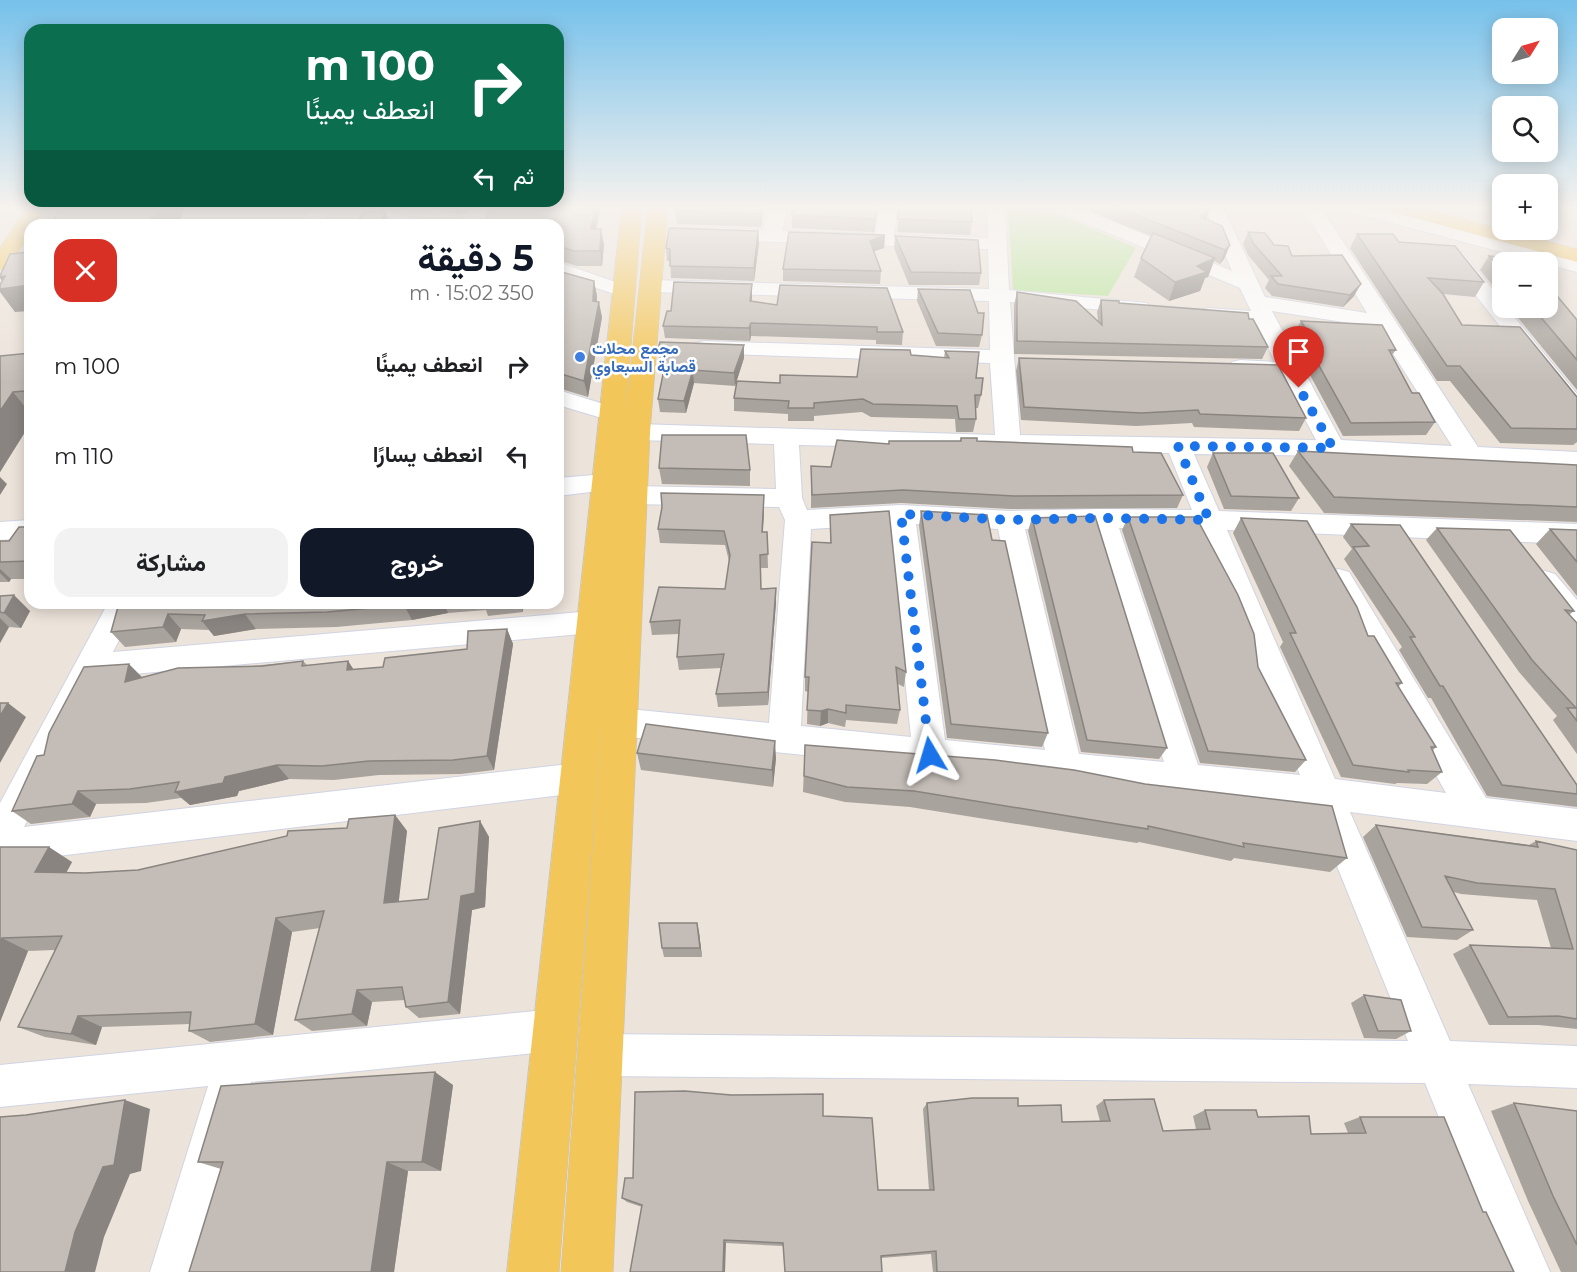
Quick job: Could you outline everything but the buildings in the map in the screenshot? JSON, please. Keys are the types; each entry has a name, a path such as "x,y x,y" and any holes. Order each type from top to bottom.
{"main road":[{"path":"587,1272 619,722 619,489 637,289 636,264"},
{"path":"625,423 665,347 637,289 647,264"},
{"path":"533,1272 593,622 619,489"},
{"path":"542,1167 594,1164"}],"street":[{"path":"999,264 1002,359 1008,442"},
{"path":"1179,264 1256,302"},
{"path":"1239,264 1288,369 1333,448"},
{"path":"1347,264 1471,456"},
{"path":"1462,264 1577,410"},
{"path":"564,273 637,289 1001,295 1162,309"},
{"path":"1185,312 1256,302 1383,321"},
{"path":"665,347 1002,359 1026,362"},
{"path":"1216,367 1288,369"},
{"path":"564,399 625,423 786,437 1333,448 1577,460"},
{"path":"784,739 793,509 786,437"},
{"path":"1178,446 1526,1272"},
{"path":"564,487 619,489 793,509 1010,520 1102,518 1209,520 1577,534"},
{"path":"901,514 930,755"},
{"path":"1102,518 1186,779"},
{"path":"1010,520 1065,767"},
{"path":"1307,524 1476,812"},
{"path":"1400,527 1420,556"},
{"path":"0,554 15,530"},
{"path":"1506,531 1577,621"},
{"path":"0,838 120,609"},
{"path":"90,666 593,622"},
{"path":"619,722 1324,793 1577,825"},
{"path":"0,846 578,778"},
{"path":"0,1086 555,1030"},
{"path":"600,1055 1438,1062 1577,1067"},
{"path":"174,1272 236,1062"}],"green space":[{"path":"1011,264 1126,264 1108,296 1013,290"}],"place":[{"name":"مجمع محلات قصابة السبعاوي","path":"580,357"}],"route":[{"path":"930,755 901,514 1010,520 1102,518 1209,520 1178,446 1333,448 1299,388"}]}
